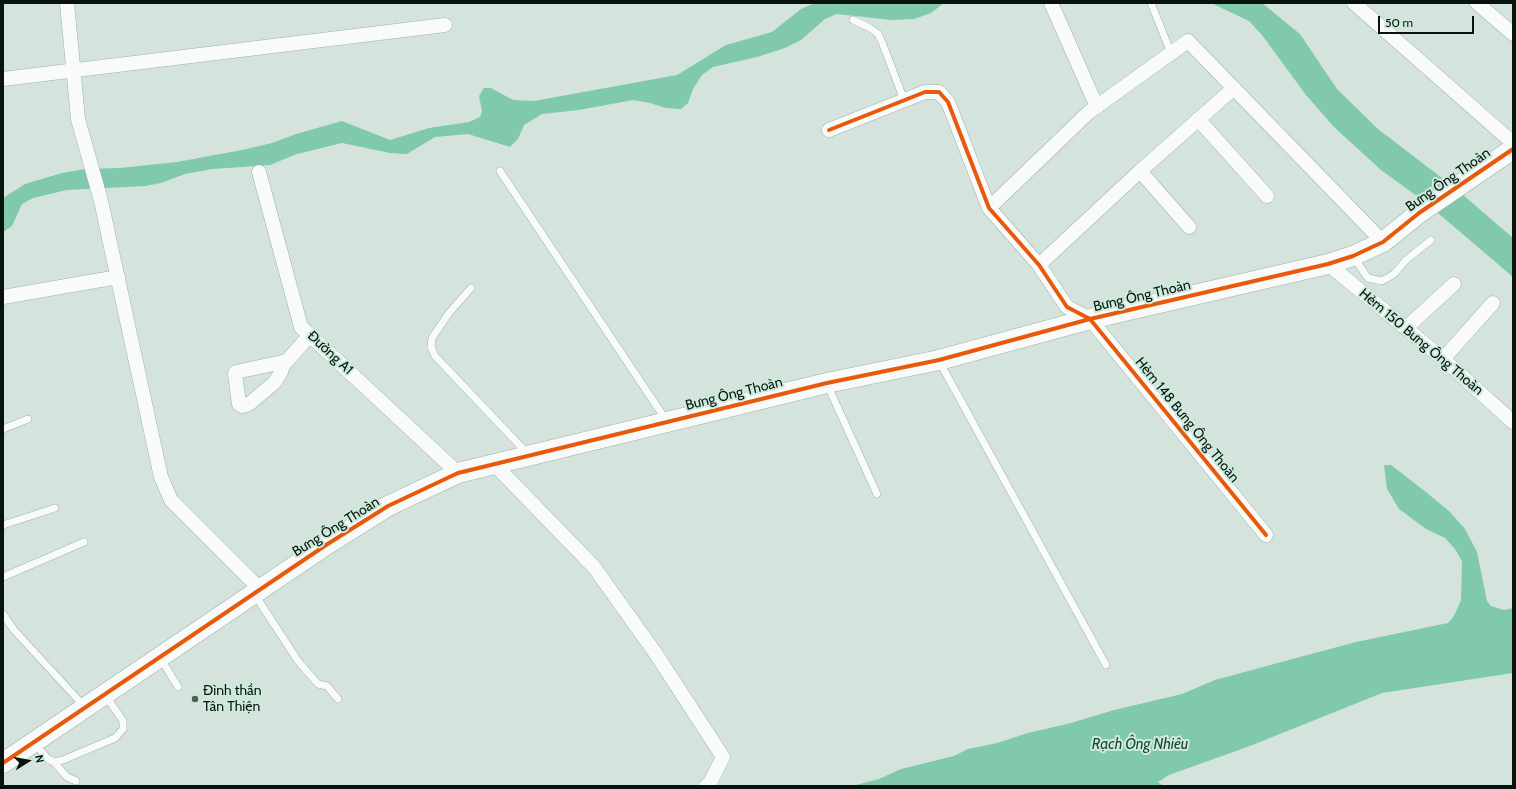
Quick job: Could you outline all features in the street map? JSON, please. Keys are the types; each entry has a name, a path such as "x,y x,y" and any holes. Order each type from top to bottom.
{"street":[{"path":"67,3 72,70 78,119 101,201 161,477 171,500 257,591"},
{"path":"1051,3 1096,107"},
{"path":"1354,3 1513,143"},
{"path":"1477,3 1513,34"},
{"path":"3,79 445,25"},
{"path":"989,208 1096,107 1188,41 1383,242"},
{"path":"1039,265 1140,171 1234,88"},
{"path":"829,130 925,92 939,92 948,102 989,208 1039,265 1067,307 1090,319"},
{"path":"1198,119 1267,196"},
{"name":"Bưng Ông Thoàn","path":"3,763 326,545 388,506 458,472 827,383 939,360 1090,319 1328,264 1353,256 1383,242 1419,213 1513,149"},
{"path":"1140,171 1189,227"},
{"name":"Đường A1","path":"259,172 301,327 458,472"},
{"name":"Hẻm 150 Bưng Ông Thoàn","path":"1328,264 1443,359 1513,422"},
{"path":"3,297 118,277"},
{"path":"1406,328 1454,284"},
{"path":"1443,359 1494,303"},
{"name":"Hẻm 148 Bưng Ông Thoàn","path":"1090,319 1266,535"},
{"path":"284,362 295,354 310,335"},
{"path":"494,464 594,567 656,654 723,757 710,783 706,786"}],"lane":[{"path":"1151,3 1171,54"},
{"path":"853,20 870,28 878,34 904,100"},
{"path":"500,171 667,422"},
{"path":"1353,256 1368,278 1382,281 1394,274 1406,260 1431,240"},
{"path":"471,288 449,313 432,338 431,347 435,356 528,454"},
{"path":"939,360 1106,665"},
{"path":"827,383 877,494"},
{"path":"3,429 28,419"},
{"path":"3,525 55,508"},
{"path":"3,576 84,542"},
{"path":"257,591 298,661 318,684 327,686 338,699"},
{"path":"3,614 14,630 85,707"},
{"path":"159,657 178,687"},
{"path":"54,762 63,760 115,738 123,729 123,721 104,694"},
{"path":"33,742 48,759 54,762 68,777 76,781"}],"water":[{"path":"815,3 944,3 931,13 914,19 891,20 837,14 825,19 801,40 785,48 757,57 713,67 702,75 693,89 688,103 681,109 666,108 633,100 579,110 542,114 524,125 518,139 510,147 468,134 435,137 407,154 390,153 342,143 297,154 270,165 213,169 185,174 161,183 145,186 67,190 33,198 22,204 12,226 3,232 3,198 25,184 62,173 85,169 120,168 177,162 242,150 272,143 296,134 342,121 390,140 429,128 469,122 480,117 482,111 479,96 484,88 491,88 513,100 534,101 677,75 726,45 772,32 801,9"},
{"path":"1211,3 1262,3 1300,34 1337,89 1378,129 1455,188 1513,238 1513,277 1425,202 1381,170 1334,127 1306,95 1262,35 1249,21"},
{"name":"Rạch Ông Nhiêu","path":"1384,465 1391,465 1426,492 1450,512 1465,529 1477,552 1487,601 1491,606 1504,610 1513,608 1513,673 1382,693 1250,746 1169,775 1158,782 1163,786 852,786 879,779 901,769 954,756 968,749 997,743 1028,733 1071,723 1114,710 1182,694 1215,680 1356,642 1448,623 1454,616 1461,600 1462,561 1455,549 1445,538 1426,529 1399,509 1387,489"}],"cycle path":[{"path":"829,130 925,92 939,92 948,102 989,208 1039,265 1067,307 1090,319 1266,535"},
{"path":"3,763 326,545 388,506 458,473 827,383 939,360 1090,319 1328,264 1353,256 1383,242 1419,213 1513,149"}],"place":[{"name":"Đình thần Tân Thiện","path":"195,699"}]}
